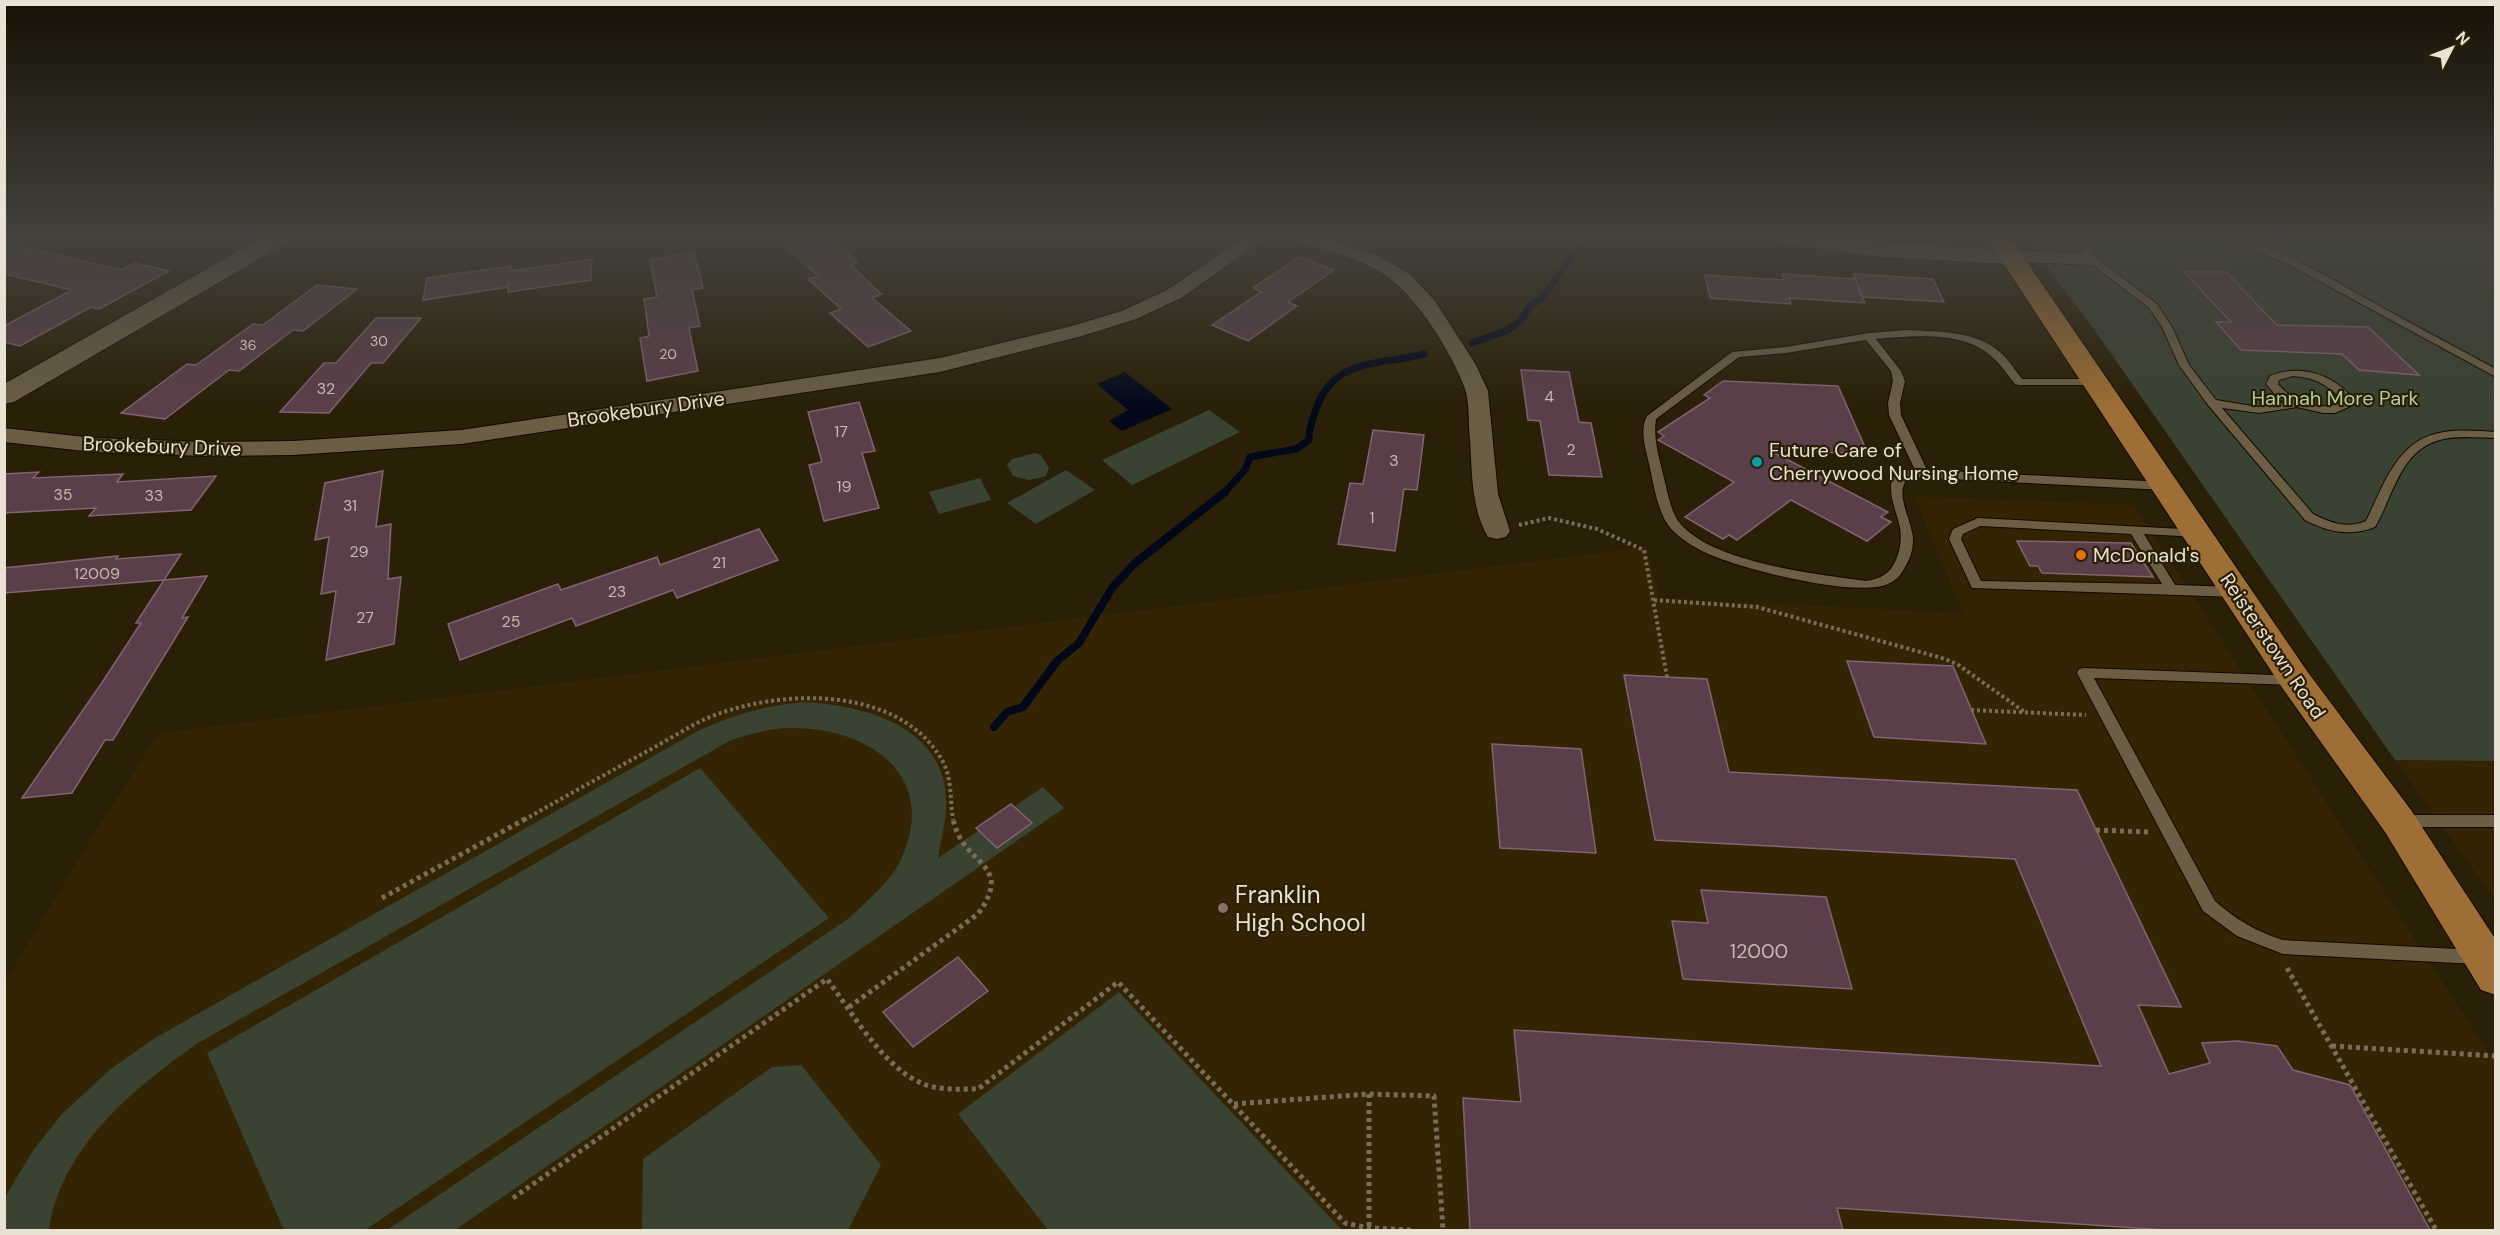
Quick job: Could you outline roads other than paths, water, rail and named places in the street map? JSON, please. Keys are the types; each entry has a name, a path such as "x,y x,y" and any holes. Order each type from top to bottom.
{"main road":[{"name":"Reisterstown Road","path":"2036,295 2295,680 2398,822 2489,967"}],"street":[{"path":"4,396 180,295"},
{"name":"Brookebury Drive","path":"4,435 93,445 204,449 293,448 432,439 929,366 1012,349 1129,315 1173,295"},
{"path":"1418,295 1428,305 1465,365 1477,392 1486,494 1497,531"}],"lane":[{"path":"2138,295 2153,306 2167,327 2184,365 2212,404 2308,517 2329,528 2347,530 2371,524 2399,467 2410,450 2417,446 2436,436 2496,435"},
{"path":"2351,295 2496,374"},
{"path":"2094,382 2019,382 1987,347 1960,337 1907,333 1869,336 1786,350 1736,354 1651,418 1648,429 1658,478 1674,524 1699,543 1735,560 1866,585 1886,583 1894,574 1908,546 1908,528 1895,493 1896,485 1907,474 2165,486"},
{"path":"1869,336 1896,371 1899,381 1894,415 1923,474"},
{"path":"2212,404 2259,410 2297,404 2335,410 2347,404 2347,398 2330,383 2318,378 2291,373 2274,378 2272,384 2275,390 2297,404"},
{"path":"2197,533 1978,522 1957,532 1955,539 1977,585 2236,592"},
{"path":"2135,530 2171,589"},
{"path":"2295,680 2084,673 2209,906 2230,925 2257,940 2273,944 2489,967"},
{"path":"2398,822 2496,821"}],"water":[{"path":"1125,372 1172,409 1122,431 1109,421 1128,410 1097,384"}],"waterway":[{"path":"1472,343 1508,330 1521,320 1531,305 1544,295"},
{"path":"1225,492 1245,470 1250,457 1296,449 1309,440 1310,428 1324,392 1347,371 1361,366 1424,354"},
{"path":"994,727 1007,712 1023,707 1057,661 1079,643 1112,588 1135,563 1225,492"}],"place":[{"name":"Future Care of Cherrywood Nursing Home","path":"1757,462"},
{"name":"McDonald's","path":"2081,555"},
{"name":"Franklin High School","path":"1223,908"}],"park label":[{"name":"Hannah More Park","path":"2335,398"}]}
